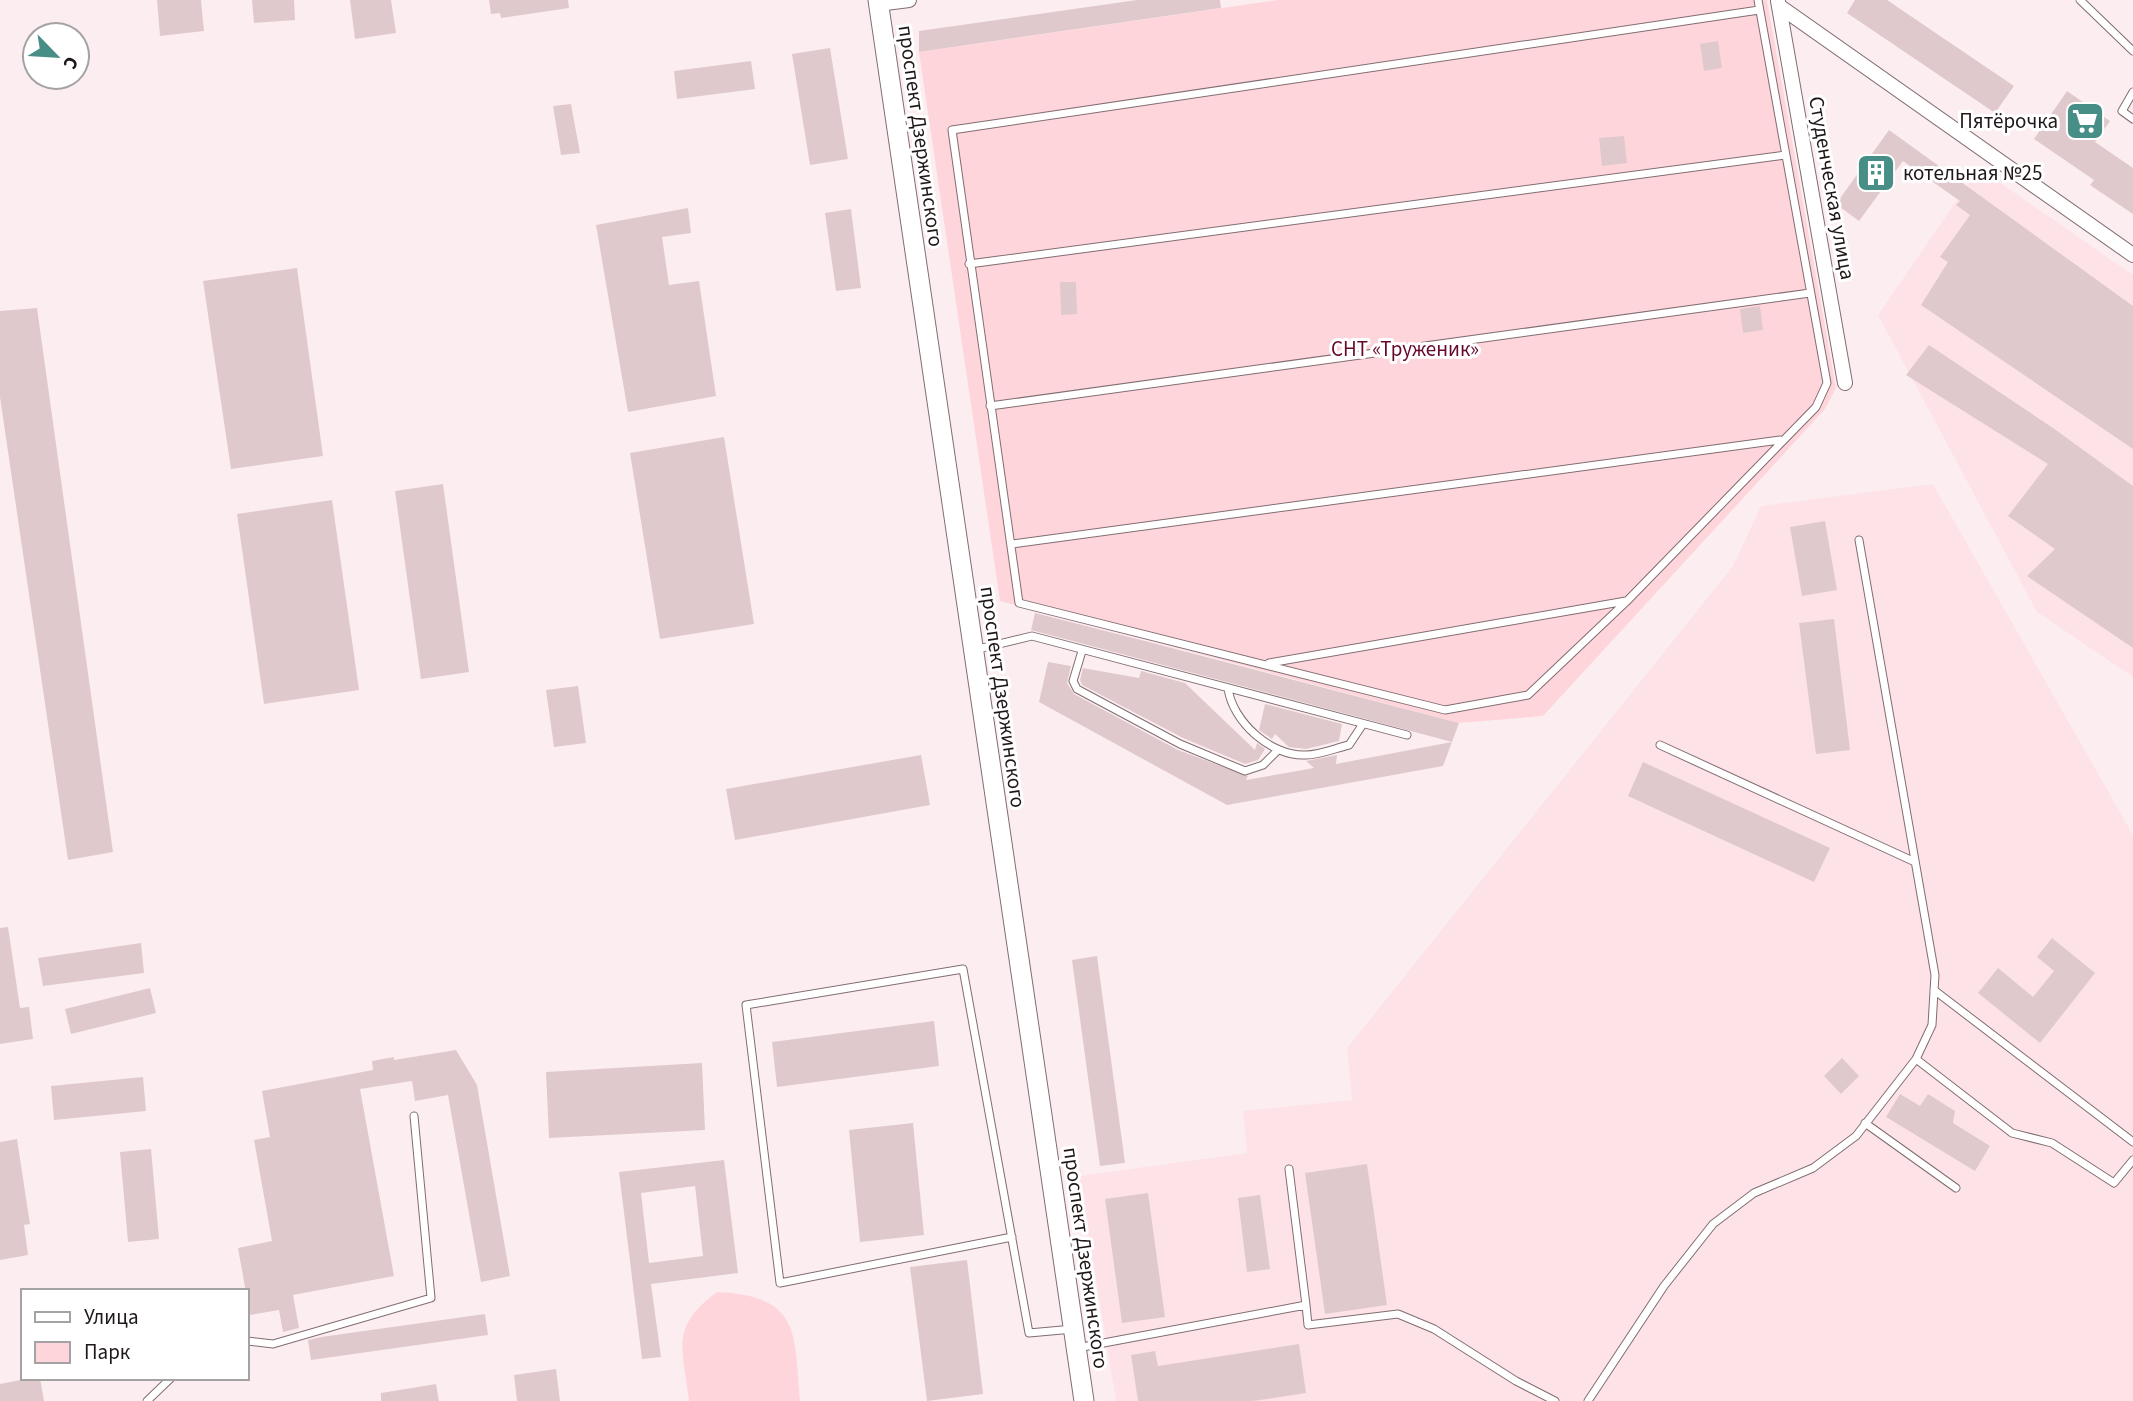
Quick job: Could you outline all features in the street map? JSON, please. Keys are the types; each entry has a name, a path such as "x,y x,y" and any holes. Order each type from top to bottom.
{"main road":[{"name":"проспект Дзержинского","path":"878,2 1084,1401"}],"street":[{"path":"878,2 909,0"},
{"path":"1778,3 2133,255"},
{"name":"Студенческая улица","path":"1778,3 1845,383"}],"lane":[{"path":"1758,0 1827,383 1816,407 1627,601 1528,695 1445,710 1019,603 952,130 1759,10"},
{"path":"2080,0 2133,51"},
{"path":"2133,92 2122,111 2133,119"},
{"path":"969,264 1785,155"},
{"path":"990,406 1810,293"},
{"path":"1012,544 1781,440"},
{"path":"1588,1401 1664,1286 1713,1224 1754,1193 1813,1168 1856,1136 1916,1059 1932,1025 1935,975 1859,540"},
{"path":"1266,663 1627,601"},
{"path":"973,650 1032,636 1407,735"},
{"path":"1082,651 1073,681 1077,689 1180,744 1245,771 1263,765 1278,750"},
{"path":"1228,688 1230,704 1242,721 1278,750 1306,755 1349,745 1363,724"},
{"path":"1660,745 1915,862"},
{"path":"1012,1237 780,1283 746,1005 963,969 1012,1237 1029,1333 1073,1329"},
{"path":"1934,990 2133,1142"},
{"path":"1916,1059 2012,1133 2052,1143 2114,1183 2133,1160"},
{"path":"248,1340 273,1344 431,1298 414,1116"},
{"path":"1866,1124 1956,1188"},
{"path":"1289,1169 1308,1325 1398,1314 1434,1329 1516,1381 1555,1401"},
{"path":"1076,1348 1306,1305"},
{"path":"147,1401 169,1380"}],"shaded area":[{"path":"1979,168 2133,275 2133,677 2037,612 1878,315"},
{"path":"1933,484 2133,835 2133,1401 1116,1401 1079,1176 1247,1153 1243,1111 1352,1100 1347,1048 1733,566 1761,506"}],"green space":[{"name":"СНТ «Труженик»","path":"1278,0 1767,0 1836,388 1825,409 1543,716 1459,723 1000,601 919,52"},
{"path":"717,1292 765,1301 779,1310 788,1322 793,1337 800,1401 689,1401 683,1353 685,1328 702,1305"}],"building":[{"path":"157,0 201,0 204,31 160,36"},
{"path":"252,0 294,0 295,20 254,23"},
{"path":"350,0 391,0 396,33 355,39"},
{"path":"489,0 568,0 569,8 501,18 500,13 491,14"},
{"path":"1137,0 1220,0 1221,8 919,52 919,31"},
{"path":"1855,0 1887,0 2014,86 1995,113 1847,13"},
{"path":"1718,41 1722,68 1704,71 1700,44"},
{"path":"830,48 848,159 810,165 792,54"},
{"path":"751,61 755,89 677,99 674,71"},
{"path":"2067,91 2110,121 2095,142 2133,168 2133,214 2090,185 2094,180 2034,139"},
{"path":"571,104 580,153 561,155 553,106"},
{"path":"1889,130 2133,306 2133,449 1921,305 1948,262 1940,257 1970,215 1956,205 1960,201 1903,161 1859,221 1836,204"},
{"path":"1624,136 1627,163 1602,166 1599,138"},
{"path":"688,208 691,233 662,237 669,285 699,281 716,396 628,412 596,225"},
{"path":"851,209 861,288 836,291 825,213"},
{"path":"297,268 323,456 231,469 203,281"},
{"path":"1060,282 1076,282 1077,314 1061,315"},
{"path":"1760,306 1763,330 1743,333 1740,309"},
{"path":"37,308 113,852 68,860 0,397 0,311"},
{"path":"1929,345 2053,428 2133,486 2133,648 2027,576 2055,549 2008,516 2048,464 1906,375"},
{"path":"724,437 754,624 660,639 630,453"},
{"path":"443,484 469,672 421,679 395,491"},
{"path":"332,500 359,690 264,704 237,514"},
{"path":"1825,521 1837,590 1802,596 1790,527"},
{"path":"1035,613 1459,723 1452,742 1031,630"},
{"path":"1834,619 1850,750 1816,754 1799,623"},
{"path":"1048,662 1071,666 1067,683 1074,694 1178,750 1248,776 1246,780 1314,768 1306,761 1337,755 1336,764 1452,742 1443,766 1227,805 1039,702"},
{"path":"1083,668 1139,678 1141,671 1185,683 1255,750 1257,743 1265,749 1258,760 1245,764 1183,738 1082,685 1080,680"},
{"path":"578,686 586,743 554,747 546,690"},
{"path":"1265,704 1342,724 1339,741 1306,749 1289,747 1275,734 1272,739 1259,730"},
{"path":"921,755 930,805 735,840 726,789"},
{"path":"1643,762 1830,848 1814,882 1628,796"},
{"path":"8,927 20,1008 29,1007 33,1039 0,1044 0,928"},
{"path":"2052,938 2095,973 2040,1043 1978,993 1998,968 2033,997 2054,971 2037,957"},
{"path":"141,943 144,973 43,986 38,958"},
{"path":"1097,956 1125,1163 1100,1166 1072,960"},
{"path":"150,988 156,1013 71,1034 65,1009"},
{"path":"934,1021 939,1066 777,1087 772,1042"},
{"path":"456,1050 477,1085 510,1276 481,1282 448,1095 415,1101 412,1081 360,1089 394,1276 293,1295 299,1328 283,1332 279,1310 250,1315 248,1289 245,1289 238,1248 272,1241 254,1140 270,1137 262,1091 373,1070 372,1061 394,1057 394,1060"},
{"path":"1842,1058 1859,1076 1841,1094 1824,1076"},
{"path":"702,1063 705,1130 549,1138 546,1072"},
{"path":"143,1077 146,1111 54,1120 51,1086"},
{"path":"1900,1094 1920,1106 1928,1094 1955,1111 1953,1123 1990,1146 1975,1171 1886,1117"},
{"path":"913,1123 924,1235 860,1242 849,1130"},
{"path":"17,1139 30,1224 24,1225 28,1255 0,1260 0,1142"},
{"path":"151,1149 159,1239 128,1242 120,1152"},
{"path":"724,1160 738,1273 651,1284 661,1357 642,1359 619,1172","holes":["695,1186 703,1256 649,1263 641,1193"]},
{"path":"1367,1164 1387,1305 1325,1314 1305,1173"},
{"path":"1148,1193 1165,1317 1122,1323 1105,1199"},
{"path":"1260,1195 1270,1269 1247,1272 1238,1198"},
{"path":"967,1260 983,1394 927,1401 910,1267"},
{"path":"485,1314 488,1335 311,1360 308,1340"},
{"path":"1299,1344 1306,1393 1253,1401 1138,1401 1131,1355 1155,1351 1158,1366"},
{"path":"556,1369 560,1401 517,1401 514,1375"},
{"path":"21,1380 40,1380 44,1401 0,1401 0,1384"},
{"path":"436,1384 439,1401 381,1401 381,1393"}],"place":[{"name":"Пятёрочка","path":"2085,121"},
{"name":"котельная №25","path":"1876,173"}]}
